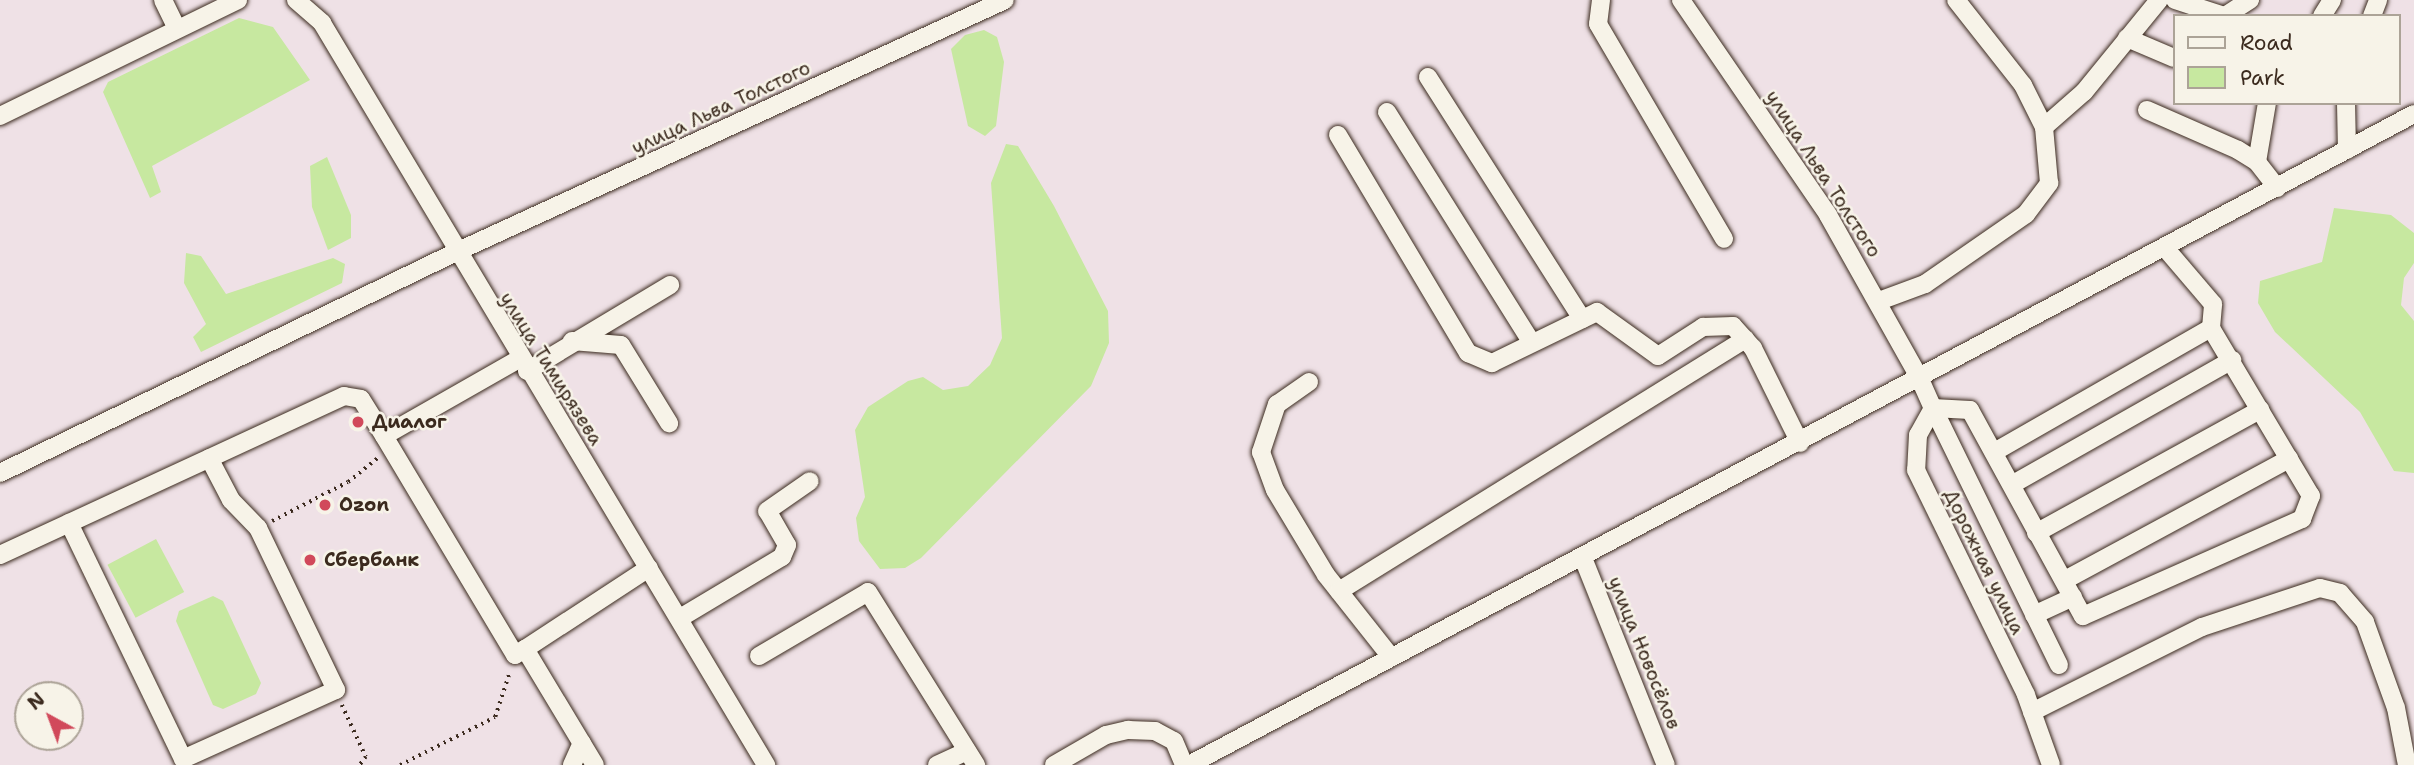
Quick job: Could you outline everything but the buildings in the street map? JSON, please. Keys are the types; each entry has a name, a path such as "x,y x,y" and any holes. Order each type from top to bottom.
{"street":[{"path":"163,0 177,29"},
{"path":"0,116 238,0"},
{"name":"улица Тимирязева","path":"296,0 322,23 454,253 680,618 766,765"},
{"name":"улица Льва Толстого","path":"0,473 454,253 1005,0"},
{"path":"1601,0 1598,24 1724,239"},
{"name":"улица Льва Толстого","path":"1681,0 1879,301 1919,377"},
{"path":"1879,301 1926,284 2026,214 2049,183 2044,127 2023,85 1956,0"},
{"path":"2044,127 2084,92 2159,0"},
{"path":"2175,0 2219,14"},
{"path":"2228,14 2250,0"},
{"path":"2127,38 2172,57"},
{"path":"1428,78 1581,319"},
{"path":"2258,162 2267,105"},
{"path":"2346,105 2347,150"},
{"path":"2147,110 2258,162 2277,188"},
{"path":"1387,112 1531,342"},
{"path":"1054,765 1106,734 1128,730 1155,731 1174,741 1187,765 2166,249 2414,114"},
{"path":"1338,135 1468,353 1492,363 1597,312 1658,356 1703,327 1733,326 1745,339 1800,443"},
{"path":"1933,408 1970,410 1996,451 2036,533 2083,616 2094,615 2302,519 2311,496 2211,328 2213,304 2166,249"},
{"path":"387,442 670,285"},
{"path":"1996,451 2211,328"},
{"path":"1339,591 1745,339"},
{"path":"572,341 621,345 669,423"},
{"path":"2013,484 2232,360"},
{"path":"1919,377 2059,665"},
{"path":"1308,382 1272,412 1261,452 1275,490 1339,591 1391,657"},
{"path":"0,555 344,396 360,399 520,652 596,765"},
{"name":"Дорожная улица","path":"1933,408 1918,435 1916,470 2032,712 2051,765"},
{"path":"2036,533 2260,410"},
{"path":"69,523 183,759 335,690 258,528 231,500 209,458"},
{"path":"2034,615 2069,589 2290,459"},
{"path":"680,618 782,556 787,545 767,511 810,481"},
{"name":"улица Новосёлов","path":"1583,558 1666,765"},
{"path":"520,652 649,568"},
{"path":"2032,712 2202,627 2320,588 2340,593 2365,622 2396,708 2407,765"},
{"path":"759,656 868,592 971,758 937,765"},
{"path":"572,765 582,743"}],"path":[{"path":"258,528 348,482 387,442"},
{"path":"400,765 495,717 520,652"},
{"path":"335,690 366,757 360,765"}],"green space":[{"path":"239,18 273,27 310,80 152,166 161,192 150,198 103,92 108,82"},
{"path":"984,30 997,37 1004,62 996,126 985,136 968,126 951,49 965,35"},
{"path":"1006,144 1018,146 1054,206 1108,311 1109,343 1091,386 921,558 905,568 880,569 859,541 856,518 865,497 855,430 868,407 908,381 923,377 943,390 968,386 990,365 1002,338 991,183"},
{"path":"327,157 351,215 351,238 328,250 312,207 310,166"},
{"path":"2334,208 2391,215 2414,233 2414,263 2404,278 2401,305 2414,321 2414,473 2394,471 2360,412 2275,332 2258,303 2260,281 2322,262"},
{"path":"186,253 201,256 226,294 333,258 345,264 342,283 201,352 193,337 206,324 184,283"},
{"path":"156,539 184,592 136,618 107,565"},
{"path":"213,596 223,601 261,683 256,694 223,709 213,705 176,621 179,611"}],"place":[{"name":"Диалог","path":"358,422"},
{"name":"Ozon","path":"325,505"},
{"name":"Сбербанк","path":"310,560"}]}
